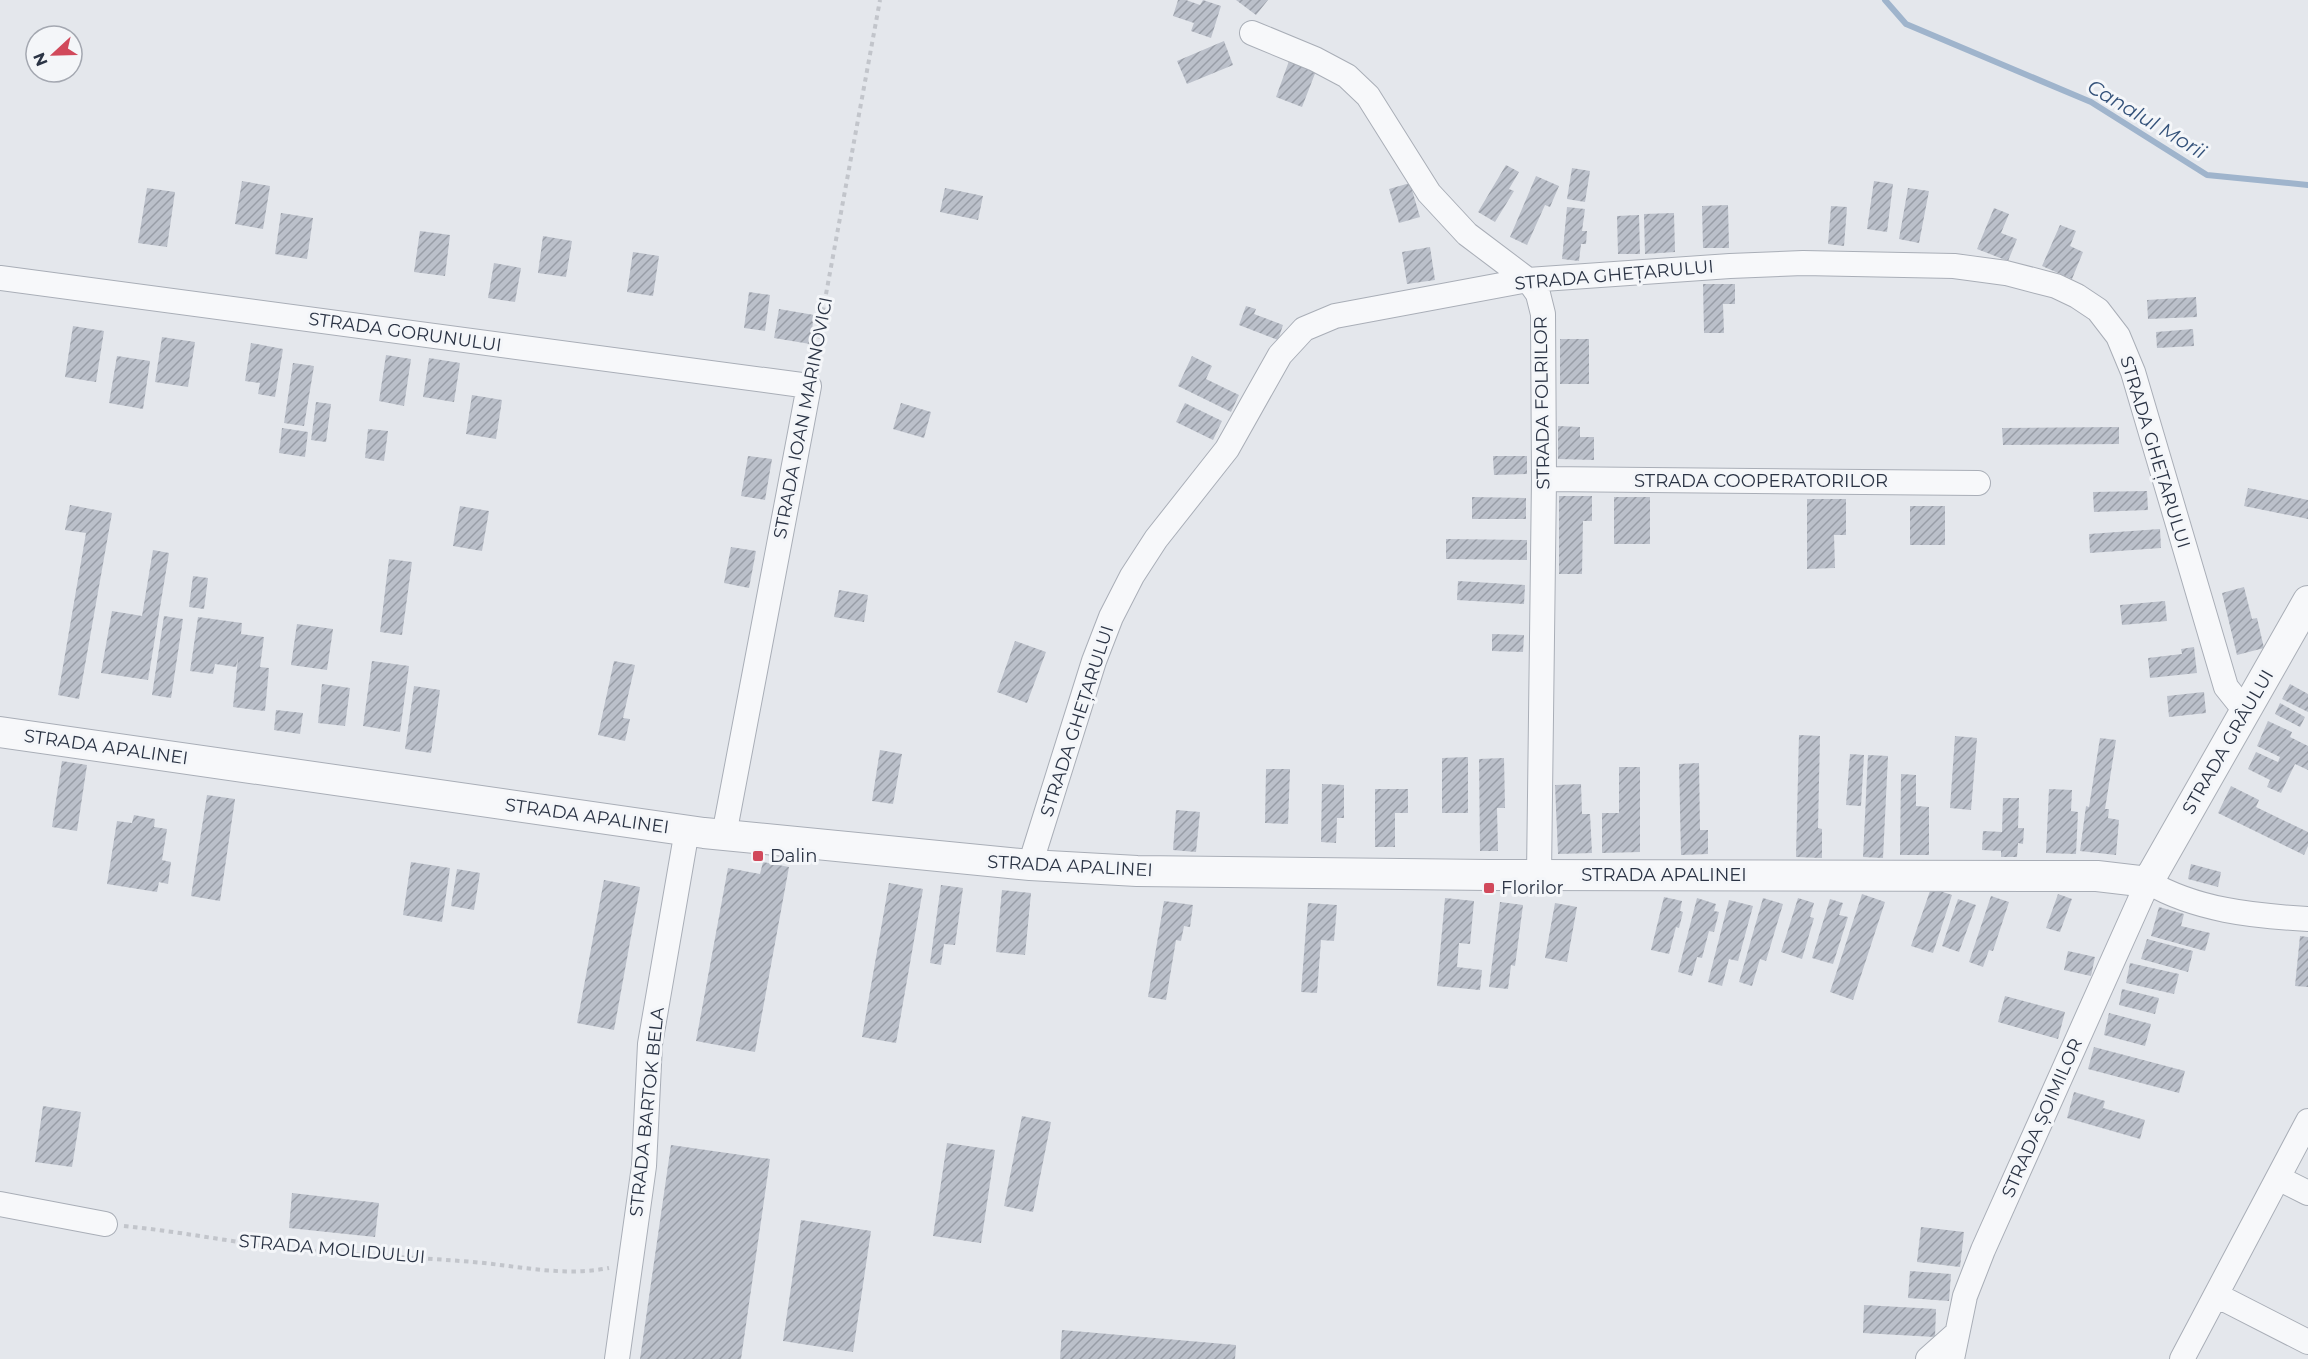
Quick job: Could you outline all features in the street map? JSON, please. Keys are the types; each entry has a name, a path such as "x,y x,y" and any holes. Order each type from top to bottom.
{"street":[{"name":"STRADA FOLRILOR","path":"1252,33 1315,59 1347,76 1368,96 1429,193 1445,213 1475,240 1528,280 1538,294 1543,314 1544,479 1539,875"},
{"name":"STRADA GHEȚARULUI","path":"1030,865 1094,662 1111,617 1132,576 1156,539 1227,449 1280,355 1290,342 1304,329 1335,316 1528,280 1803,262 1954,266 2006,273 2056,286 2077,296 2098,310 2118,336 2129,363 2226,687 2246,712"},
{"name":"STRADA GORUNULUI","path":"0,278 809,386"},
{"name":"STRADA IOAN MARINOVICI","path":"724,835 809,386"},
{"name":"STRADA COOPERATORILOR","path":"1544,479 1978,483"},
{"name":"STRADA GRÂULUI","path":"2148,882 2308,601"},
{"name":"STRADA APALINEI","path":"0,732 687,831 1030,865 1137,871 1539,875 2097,876 2148,882"},
{"name":"STRADA BARTOK BELA","path":"617,1359 644,1166 650,1044 687,831"},
{"path":"2148,882 2169,895 2222,909 2308,918"},
{"name":"STRADA ȘOIMILOR","path":"1952,1359 1965,1296 1983,1250 2148,882"},
{"path":"2182,1359 2308,1120"},
{"path":"2278,1178 2308,1193"},
{"path":"0,1204 105,1224"},
{"path":"2216,1294 2308,1342"},
{"path":"1928,1359 1956,1335"}],"path":[{"name":"STRADA IOAN MARINOVICI","path":"809,386 880,0"},
{"name":"STRADA MOLIDULUI","path":"105,1224 300,1250 475,1262 550,1272 582,1273 630,1264"}],"building":[{"path":"1178,0 1200,5 1203,0 1221,6 1211,38 1191,31 1194,23 1173,16"},
{"path":"1236,0 1268,0 1256,15"},
{"path":"1224,41 1233,65 1187,84 1177,61"},
{"path":"1289,61 1316,71 1302,107 1276,97"},
{"path":"1506,165 1519,172 1509,189 1514,191 1495,222 1478,212"},
{"path":"1572,168 1590,171 1585,202 1567,199"},
{"path":"1536,176 1559,186 1550,207 1545,205 1527,245 1510,237"},
{"path":"242,181 270,186 263,229 235,224"},
{"path":"1874,181 1893,184 1887,232 1867,229"},
{"path":"1410,183 1420,217 1399,223 1389,189"},
{"path":"147,188 175,192 167,247 138,243"},
{"path":"945,188 983,196 978,220 940,212"},
{"path":"1908,188 1929,191 1919,243 1899,239"},
{"path":"1728,205 1729,248 1703,248 1702,206"},
{"path":"1831,206 1847,207 1844,246 1828,244"},
{"path":"1567,207 1585,209 1582,231 1587,231 1586,244 1581,244 1579,261 1562,259"},
{"path":"1994,208 2009,214 2001,233 2017,239 2008,261 1977,249"},
{"path":"281,213 313,218 307,259 275,254"},
{"path":"1674,213 1675,252 1645,254 1644,214"},
{"path":"1639,215 1640,254 1618,254 1617,216"},
{"path":"2060,225 2076,231 2070,246 2083,252 2072,279 2042,266"},
{"path":"420,231 450,235 445,276 414,272"},
{"path":"543,236 572,241 566,277 538,273"},
{"path":"1430,247 1435,280 1407,284 1402,252"},
{"path":"633,252 659,256 653,296 627,292"},
{"path":"494,263 521,268 515,302 488,298"},
{"path":"1703,284 1735,284 1735,304 1723,304 1724,333 1704,333"},
{"path":"749,292 770,295 765,331 744,328"},
{"path":"2196,297 2197,317 2148,319 2147,300"},
{"path":"1246,306 1256,309 1254,314 1283,325 1278,340 1239,325"},
{"path":"779,309 814,315 810,344 774,338"},
{"path":"73,326 104,331 96,382 65,377"},
{"path":"2193,329 2194,346 2157,348 2156,332"},
{"path":"162,337 195,342 188,387 155,382"},
{"path":"1560,339 1589,339 1589,384 1560,384"},
{"path":"251,343 283,349 275,397 258,394 260,383 245,381"},
{"path":"386,355 411,359 404,406 379,401"},
{"path":"117,356 150,361 143,409 109,403"},
{"path":"1192,356 1212,366 1206,379 1239,395 1231,412 1178,386"},
{"path":"429,358 460,363 454,402 423,397"},
{"path":"293,363 314,366 304,426 284,423"},
{"path":"472,395 502,400 496,439 466,434"},
{"path":"316,402 331,404 326,442 311,440"},
{"path":"901,403 931,412 924,438 893,429"},
{"path":"1185,403 1222,421 1213,440 1176,422"},
{"path":"1558,426 1580,427 1580,437 1594,437 1594,460 1558,459"},
{"path":"2119,427 2119,444 2003,445 2002,428"},
{"path":"282,428 308,432 305,457 279,453"},
{"path":"368,429 388,431 384,461 365,458"},
{"path":"748,456 772,459 765,500 741,496"},
{"path":"1493,456 1527,456 1527,474 1494,475"},
{"path":"2248,488 2308,500 2308,519 2244,506"},
{"path":"2147,491 2148,510 2094,512 2093,492"},
{"path":"1559,496 1592,496 1592,521 1583,521 1582,574 1559,574"},
{"path":"1472,497 1526,498 1526,519 1472,519"},
{"path":"1614,497 1650,497 1650,544 1614,544"},
{"path":"1807,499 1846,499 1846,535 1834,535 1835,568 1807,569"},
{"path":"70,505 112,513 79,699 58,695 86,533 65,530"},
{"path":"460,506 489,511 482,551 453,546"},
{"path":"1910,506 1945,506 1945,545 1910,545"},
{"path":"2160,529 2161,548 2090,553 2089,534"},
{"path":"1446,539 1527,540 1527,560 1446,559"},
{"path":"731,547 756,551 749,588 724,583"},
{"path":"153,550 169,553 148,680 101,673 112,611 142,616"},
{"path":"389,559 412,562 402,635 380,632"},
{"path":"193,576 208,578 204,609 189,607"},
{"path":"1458,581 1525,585 1524,604 1457,600"},
{"path":"2244,587 2252,619 2257,618 2264,648 2237,655 2222,593"},
{"path":"839,590 868,595 864,622 834,617"},
{"path":"2165,601 2167,621 2122,625 2120,605"},
{"path":"164,616 183,619 171,698 152,695"},
{"path":"198,617 242,623 241,634 264,637 260,667 269,668 265,711 233,707 238,658 236,667 215,664 213,674 190,671"},
{"path":"297,624 333,629 327,670 291,665"},
{"path":"1492,634 1524,635 1523,652 1492,651"},
{"path":"1015,641 1046,652 1027,703 997,692"},
{"path":"2194,647 2197,673 2150,678 2148,658 2182,654 2181,649"},
{"path":"372,661 409,666 400,732 363,726"},
{"path":"614,661 635,665 623,718 630,719 625,741 598,735"},
{"path":"322,684 350,688 345,726 318,723"},
{"path":"2290,684 2308,694 2308,712 2282,699"},
{"path":"414,686 440,690 431,753 405,749"},
{"path":"2204,692 2206,713 2169,717 2167,696"},
{"path":"2280,703 2305,717 2300,727 2275,714"},
{"path":"276,710 303,713 300,734 274,730"},
{"path":"2268,721 2292,732 2290,737 2308,746 2308,770 2295,764 2281,793 2267,787 2270,780 2248,769 2256,752 2278,762 2280,757 2257,746"},
{"path":"1799,735 1820,736 1818,828 1822,829 1822,858 1796,857"},
{"path":"1955,736 1977,738 1971,810 1950,808"},
{"path":"2100,738 2116,740 2105,809 2109,809 2108,818 2119,820 2116,855 2080,851 2086,806 2089,807"},
{"path":"880,750 902,754 893,804 872,801"},
{"path":"1850,754 1864,755 1861,806 1846,805"},
{"path":"1868,755 1888,756 1883,858 1863,857"},
{"path":"1468,757 1468,813 1442,813 1442,758"},
{"path":"1504,758 1505,808 1497,808 1498,851 1480,851 1479,759"},
{"path":"62,761 87,765 77,831 52,827"},
{"path":"1699,763 1700,830 1708,830 1708,854 1681,855 1679,764"},
{"path":"1619,767 1640,767 1640,852 1602,853 1602,813 1619,813"},
{"path":"1266,769 1290,769 1288,824 1265,823"},
{"path":"1901,774 1916,775 1916,806 1929,807 1929,855 1900,855"},
{"path":"1322,784 1344,785 1344,818 1337,818 1336,843 1321,842"},
{"path":"1581,784 1582,814 1590,814 1592,853 1558,854 1555,785"},
{"path":"2231,786 2259,800 2256,807 2308,832 2308,846 2304,855 2218,813"},
{"path":"1375,789 1408,789 1408,813 1395,813 1395,847 1375,847"},
{"path":"2049,789 2072,790 2071,811 2078,812 2076,854 2046,853"},
{"path":"207,795 235,799 220,901 191,896"},
{"path":"2003,798 2019,798 2018,828 2024,828 2023,844 2018,843 2017,857 2001,857 2001,851 1982,850 1983,831 2002,832"},
{"path":"1176,810 1200,812 1196,852 1173,850"},
{"path":"134,815 155,819 154,827 167,829 162,860 171,862 168,884 159,882 157,892 107,884 117,821 132,823"},
{"path":"411,862 450,868 442,922 403,915"},
{"path":"763,862 789,867 755,1052 696,1041 728,868 760,874"},
{"path":"2191,864 2221,872 2218,887 2188,879"},
{"path":"457,869 480,873 474,910 451,906"},
{"path":"604,880 640,887 614,1030 577,1023"},
{"path":"889,883 923,889 896,1043 862,1037"},
{"path":"941,885 963,888 955,945 944,944 941,965 930,963"},
{"path":"1931,888 1952,895 1933,953 1911,946"},
{"path":"1002,890 1031,893 1025,955 996,952"},
{"path":"1862,894 1885,902 1853,1000 1830,992"},
{"path":"2058,894 2072,899 2060,932 2046,928"},
{"path":"1991,896 2009,902 1993,951 1989,950 1983,967 1969,962"},
{"path":"1664,897 1682,901 1680,911 1683,912 1679,928 1676,927 1669,954 1651,950"},
{"path":"1445,898 1474,901 1470,944 1459,943 1457,967 1482,970 1480,990 1437,986"},
{"path":"1697,898 1716,904 1714,911 1719,912 1714,932 1709,931 1702,958 1697,957 1692,976 1678,972"},
{"path":"1763,898 1783,904 1766,961 1760,959 1752,986 1739,982"},
{"path":"1798,898 1814,903 1810,917 1814,918 1802,959 1781,952"},
{"path":"1830,899 1843,903 1839,915 1848,917 1833,964 1812,958"},
{"path":"1958,899 1976,905 1959,952 1942,946"},
{"path":"1729,900 1753,906 1738,961 1729,959 1722,986 1708,982"},
{"path":"1164,901 1193,905 1190,927 1184,926 1181,941 1176,940 1166,1000 1148,997"},
{"path":"1500,902 1523,905 1515,966 1511,965 1508,989 1489,987"},
{"path":"1308,903 1337,905 1334,941 1321,940 1317,993 1301,992"},
{"path":"1555,903 1577,907 1567,962 1545,958"},
{"path":"2159,907 2184,914 2181,926 2210,933 2205,951 2151,936"},
{"path":"2300,936 2308,937 2308,987 2295,986"},
{"path":"2147,939 2193,951 2188,972 2141,959"},
{"path":"2068,951 2095,957 2091,976 2064,970"},
{"path":"2130,963 2179,974 2174,994 2126,983"},
{"path":"2122,989 2159,998 2155,1014 2119,1005"},
{"path":"2005,996 2065,1012 2058,1039 1998,1022"},
{"path":"2109,1013 2151,1024 2145,1046 2104,1035"},
{"path":"2094,1047 2185,1071 2179,1093 2088,1069"},
{"path":"2074,1092 2105,1101 2103,1108 2145,1120 2140,1139 2067,1118"},
{"path":"43,1106 81,1112 72,1167 35,1162"},
{"path":"1022,1116 1051,1122 1033,1212 1004,1206"},
{"path":"947,1143 995,1150 981,1243 933,1236"},
{"path":"671,1145 770,1159 741,1359 640,1359"},
{"path":"292,1193 379,1203 375,1237 289,1228"},
{"path":"801,1220 871,1231 853,1352 783,1341"},
{"path":"1921,1227 1964,1232 1960,1267 1917,1262"},
{"path":"1910,1271 1951,1274 1949,1301 1908,1298"},
{"path":"1864,1305 1936,1309 1935,1337 1863,1333"},
{"path":"1062,1330 1236,1345 1235,1359 1060,1359"}],"waterway":[{"name":"Canalul Morii","path":"1885,0 1906,24 2091,102 2207,175 2308,185"}],"place":[{"name":"Dalin","path":"758,856"},
{"name":"Florilor","path":"1489,888"}]}
